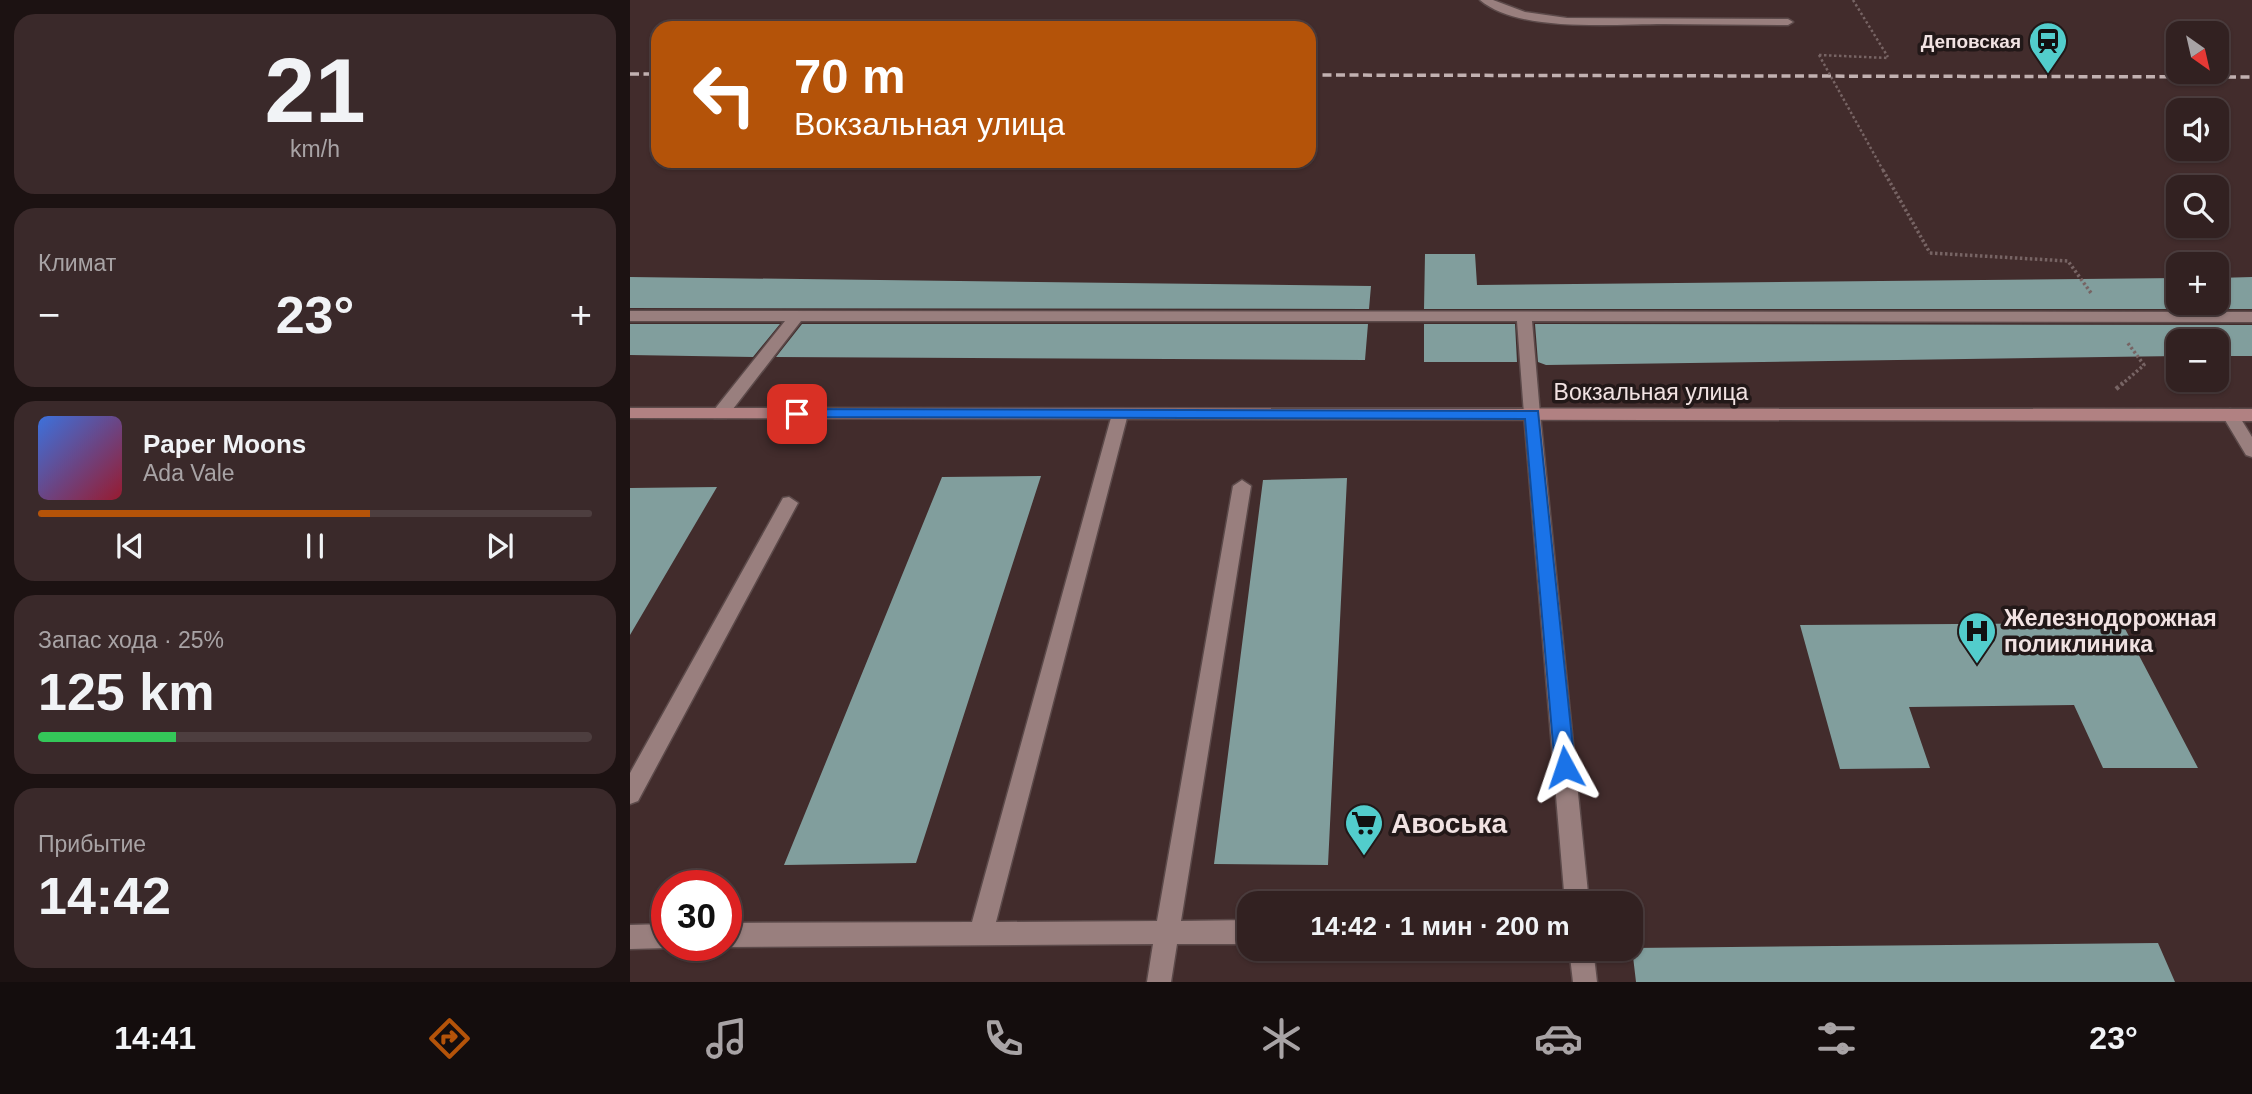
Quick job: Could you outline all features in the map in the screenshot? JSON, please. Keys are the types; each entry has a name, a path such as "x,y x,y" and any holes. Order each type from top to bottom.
{"main road":[{"name":"Вокзальная улица","path":"630,414 2252,415"}],"street":[{"path":"1485,0 1498,7 1537,16 1580,21 1788,22"},
{"path":"630,316 2252,317"},
{"path":"1524,317 1576,891"},
{"path":"720,414 794,318"},
{"path":"981,932 1120,414"},
{"path":"2230,415 2252,451"},
{"path":"1159,982 1242,486"},
{"path":"630,794 789,503"},
{"path":"742,936 1237,932"},
{"path":"630,937 651,936"},
{"path":"1583,961 1585,982"}],"path":[{"path":"1853,0 1888,58 1819,55 1930,253 2048,260"}],"building":[{"path":"1425,254 1475,254 1477,285 2166,278 2166,309 1424,309"},
{"path":"630,277 1371,286 1369,309 630,308"},
{"path":"2252,277 2252,309 2229,309 2229,278"},
{"path":"630,324 780,324 753,357 630,355"},
{"path":"802,324 1368,324 1365,360 776,357"},
{"path":"1424,324 1515,324 1517,362 1424,362"},
{"path":"1535,324 2252,325 2252,356 2229,356 2229,329 2166,329 2166,356 1546,365 1538,362"},
{"path":"1041,476 916,863 784,865 942,477"},
{"path":"1347,478 1328,865 1214,864 1263,480"},
{"path":"717,487 630,635 630,488"},
{"name":"Железнодорожная поликлиника","path":"2122,623 2198,768 2103,768 2074,705 1909,707 1930,768 1840,769 1800,625"},
{"path":"2158,943 2175,982 1636,982 1634,961 1643,961 1643,948"}],"railway":[{"path":"630,74 651,74"},
{"path":"1316,75 2252,77"}],"place":[{"name":"Деповская","path":"2048,75"},
{"name":"Железнодорожная поликлиника","path":"1977,665"},
{"name":"Авоська","path":"1364,857"}],"route":[{"path":"797,414 1532,414 1565,767"}]}
